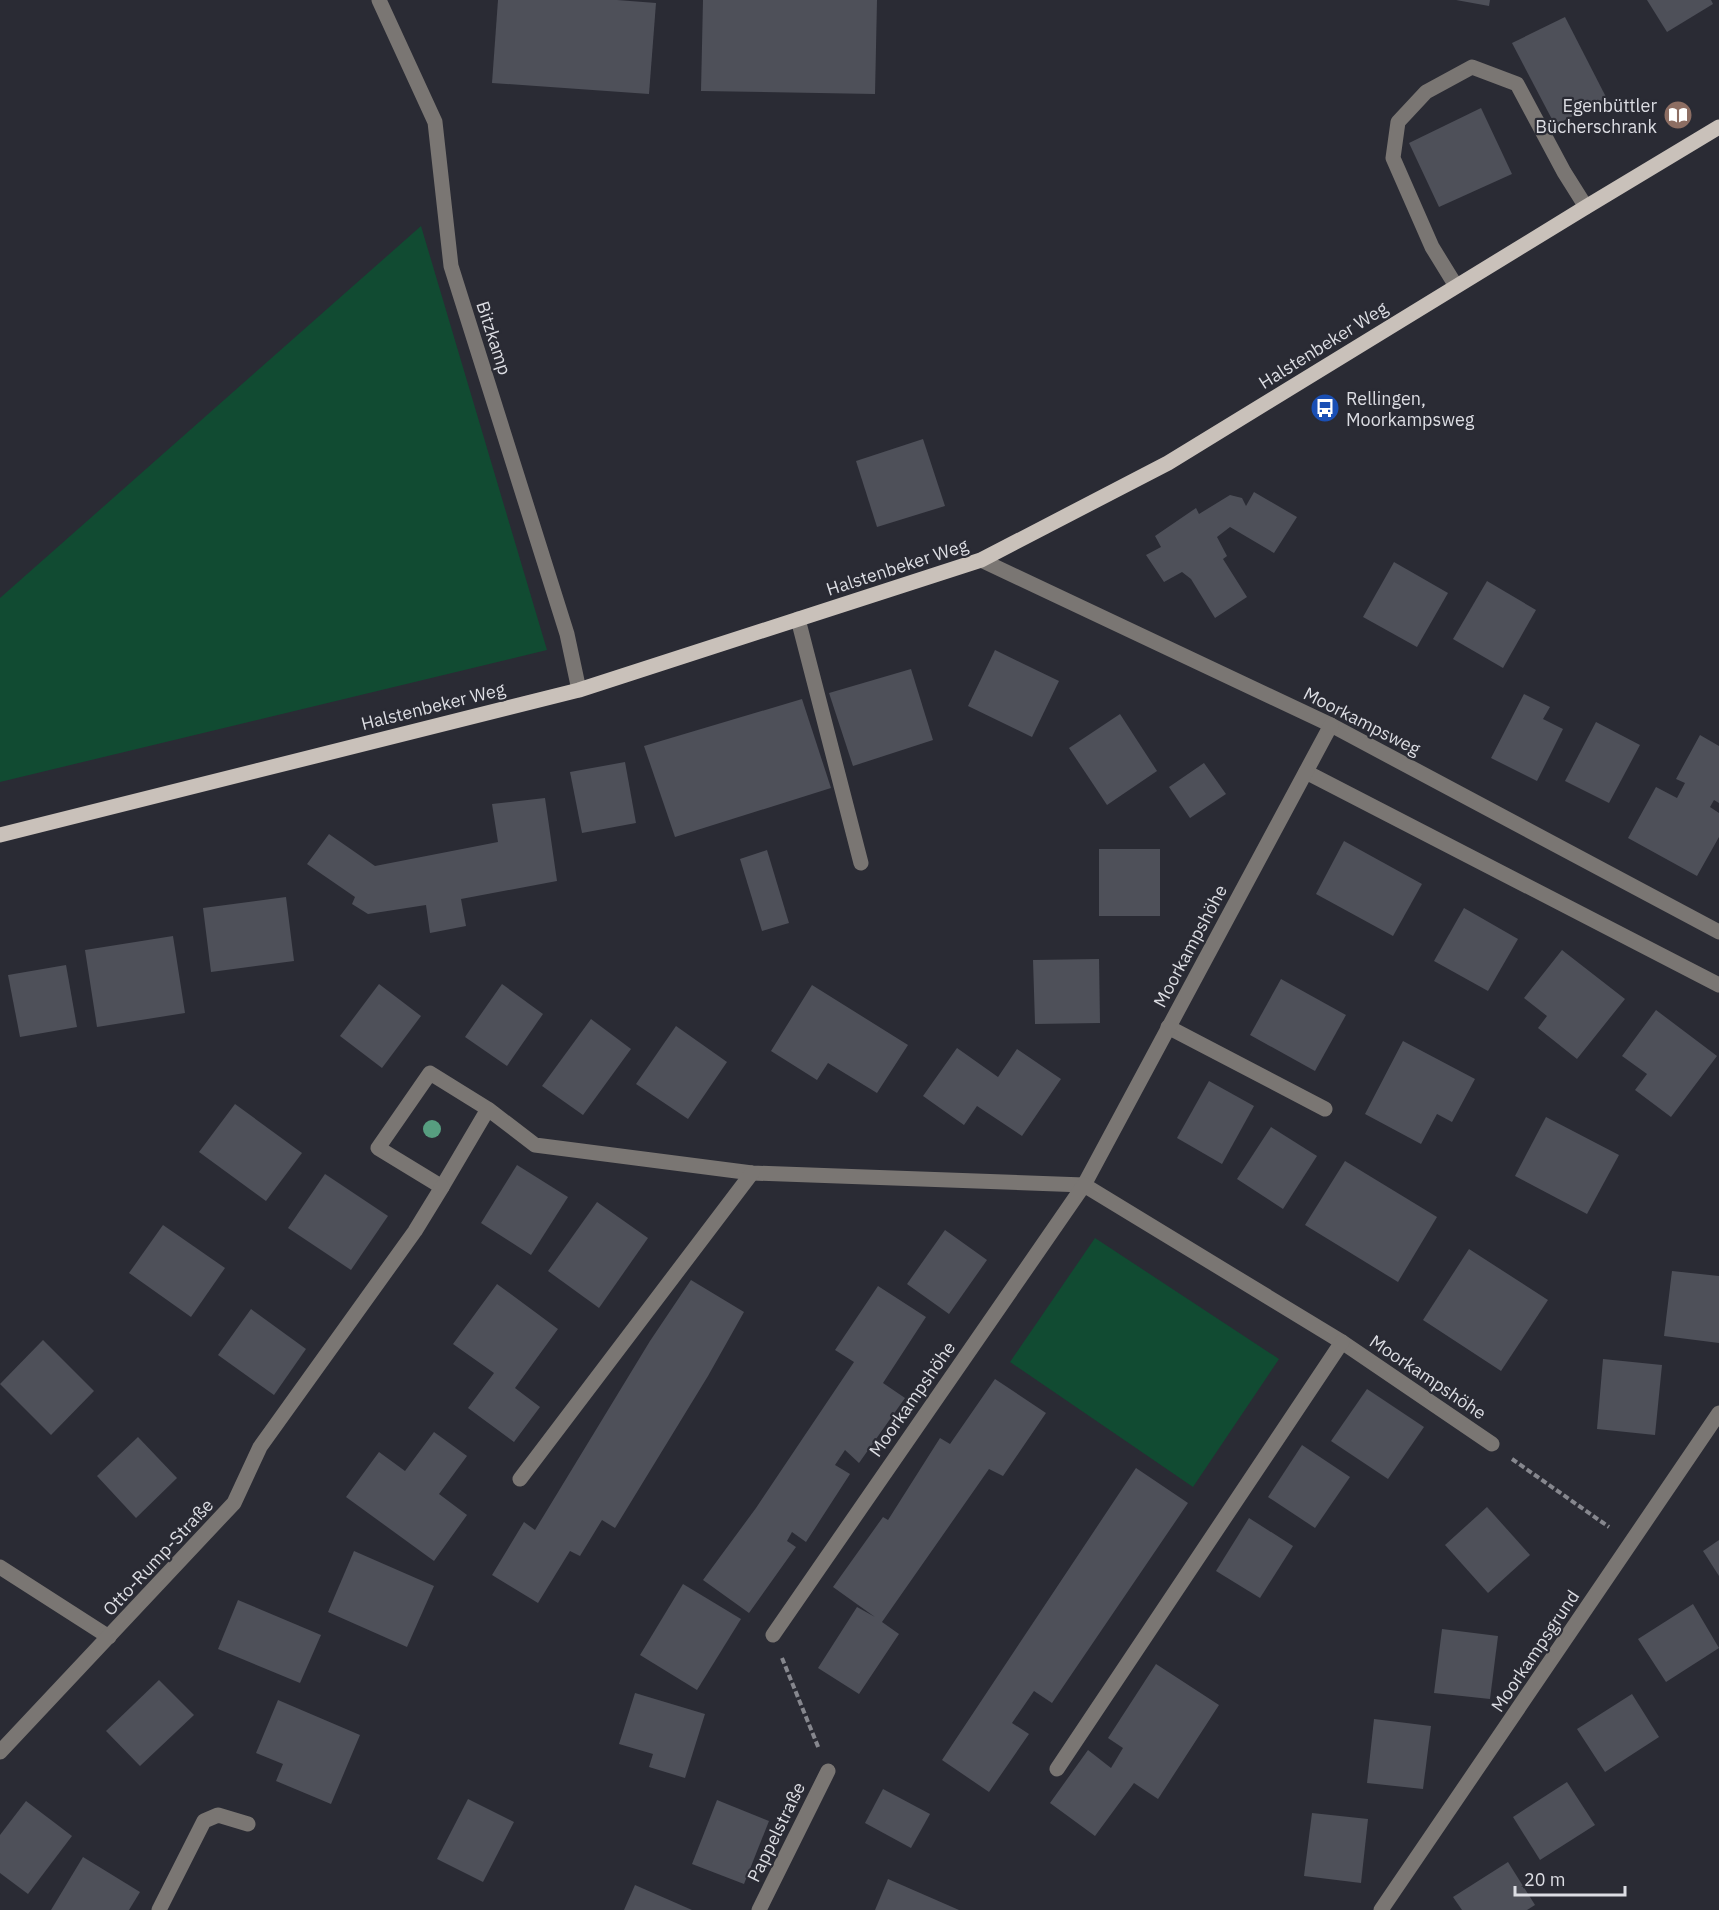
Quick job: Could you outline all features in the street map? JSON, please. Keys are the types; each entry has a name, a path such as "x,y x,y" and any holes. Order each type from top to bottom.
{"main road":[{"name":"Halstenbeker Weg","path":"0,835 579,690 981,560 1168,463 1719,127"}],"street":[{"name":"Bitzkamp","path":"385,1 435,122 451,266 567,634 579,690"},
{"path":"1456,286 1432,247 1393,158 1398,122 1426,92 1472,67 1517,84 1564,172 1586,207"},
{"name":"Moorkampsweg","path":"981,560 1331,725 1719,932"},
{"path":"798,620 861,863"},
{"name":"Moorkampshöhe","path":"773,1635 1084,1185 1331,725"},
{"path":"1306,772 1719,985"},
{"path":"1168,1027 1325,1109"},
{"name":"Moorkampshöhe","path":"441,1187 378,1148 430,1073 488,1109 535,1145 752,1173 1084,1185 1342,1342 1492,1444"},
{"path":"441,1187 488,1109"},
{"path":"520,1479 752,1173"},
{"name":"Otto-Rump-Straße","path":"0,1752 234,1503 260,1447 415,1231 441,1187"},
{"name":"Moorkampshöhe","path":"1057,1769 1342,1342"},
{"name":"Moorkampsgrund","path":"1381,1910 1719,1413"},
{"name":"Otto-Rump-Straße","path":"0,1568 109,1637"},
{"name":"Pappelstraße","path":"759,1910 828,1771"},
{"path":"159,1910 204,1821 218,1815 248,1824"}],"path":[{"path":"1492,1444 1632,1544"},
{"path":"773,1635 828,1771"}],"green space":[{"path":"421,226 547,650 0,782 0,598"},
{"path":"1095,1238 1279,1359 1193,1487 1010,1362"}],"building":[{"path":"498,0 617,0 656,3 649,94 492,83"},
{"path":"703,0 877,0 875,94 701,91"},
{"path":"1456,0 1490,0 1489,6"},
{"path":"1647,0 1711,0 1713,4 1667,32"},
{"path":"1565,17 1607,99 1555,125 1512,43"},
{"path":"1481,108 1512,174 1439,207 1409,143"},
{"path":"923,439 945,506 877,527 856,461"},
{"path":"1254,492 1297,517 1274,553 1230,527 1217,537 1227,556 1223,559 1247,597 1215,618 1191,579 1182,572 1164,582 1146,555 1161,547 1155,536 1196,508 1199,514 1230,495 1242,498 1246,506"},
{"path":"1394,562 1448,593 1417,647 1363,617"},
{"path":"1487,581 1536,610 1503,668 1453,639"},
{"path":"995,650 1059,681 1032,737 968,706"},
{"path":"911,669 933,740 853,766 829,693"},
{"path":"1524,694 1550,707 1543,719 1563,729 1537,781 1491,758"},
{"path":"802,699 831,788 675,837 644,746"},
{"path":"1120,714 1157,771 1107,805 1069,748"},
{"path":"1596,722 1640,745 1609,803 1565,781"},
{"path":"1700,735 1719,746 1719,803 1714,800 1710,807 1719,813 1719,837 1697,876 1628,838 1656,787 1677,798 1685,783 1676,779"},
{"path":"625,762 636,823 582,833 570,772"},
{"path":"1204,763 1226,794 1190,818 1169,787"},
{"path":"545,798 557,881 461,899 466,926 430,933 426,905 368,914 352,904 355,897 307,864 329,834 375,866 498,842 492,804"},
{"path":"1344,841 1422,884 1393,936 1316,894"},
{"path":"1099,849 1160,849 1160,916 1099,916"},
{"path":"767,850 789,923 762,931 740,859"},
{"path":"286,897 294,961 211,972 203,908"},
{"path":"1464,908 1518,939 1488,991 1434,961"},
{"path":"173,936 185,1013 97,1027 85,950"},
{"path":"1562,950 1625,999 1577,1059 1538,1028 1547,1016 1524,998"},
{"path":"1099,959 1100,1023 1035,1024 1033,960"},
{"path":"66,965 77,1027 20,1037 8,975"},
{"path":"1281,979 1346,1015 1315,1071 1250,1035"},
{"path":"379,984 421,1016 382,1068 340,1036"},
{"path":"502,984 543,1014 507,1066 465,1037"},
{"path":"812,985 908,1045 877,1093 828,1063 817,1080 771,1051"},
{"path":"1656,1010 1717,1056 1671,1117 1635,1090 1647,1074 1622,1056"},
{"path":"591,1019 631,1049 583,1115 542,1086"},
{"path":"676,1026 727,1062 688,1119 636,1084"},
{"path":"1403,1041 1475,1079 1452,1122 1437,1114 1421,1144 1365,1114"},
{"path":"957,1048 998,1077 1017,1049 1061,1079 1022,1136 977,1106 964,1125 923,1096"},
{"path":"1209,1081 1254,1106 1222,1164 1177,1138"},
{"path":"235,1104 302,1153 266,1201 199,1152"},
{"path":"1546,1117 1619,1155 1587,1214 1515,1176"},
{"path":"1271,1127 1317,1156 1283,1209 1237,1179"},
{"path":"1345,1161 1437,1217 1398,1282 1305,1225"},
{"path":"517,1165 568,1197 531,1255 481,1223"},
{"path":"325,1174 388,1216 351,1270 288,1228"},
{"path":"597,1202 648,1238 599,1308 548,1271"},
{"path":"163,1225 225,1268 191,1317 129,1273"},
{"path":"945,1230 987,1260 949,1314 907,1284"},
{"path":"1469,1249 1548,1300 1501,1371 1423,1320"},
{"path":"1672,1271 1719,1276 1719,1343 1664,1336"},
{"path":"691,1280 744,1312 708,1376 615,1528 602,1520 580,1556 570,1551 538,1603 492,1575 524,1522 535,1530 650,1341"},
{"path":"497,1284 558,1329 515,1388 540,1407 514,1442 468,1408 494,1373 453,1344"},
{"path":"878,1286 926,1317 883,1383 905,1398 859,1463 845,1450 835,1465 850,1474 806,1542 792,1532 787,1541 796,1547 749,1613 703,1580 756,1508 854,1362 835,1350"},
{"path":"251,1309 306,1349 274,1395 218,1355"},
{"path":"43,1340 94,1391 51,1435 0,1384"},
{"path":"1603,1359 1662,1365 1655,1435 1597,1429"},
{"path":"995,1379 1046,1413 1003,1476 989,1469 882,1622 899,1634 859,1694 818,1668 857,1607 875,1617 833,1587 883,1517 888,1520 940,1438 950,1444"},
{"path":"1367,1389 1424,1427 1388,1479 1331,1441"},
{"path":"434,1432 467,1456 439,1494 467,1515 434,1561 346,1497 379,1452 405,1471"},
{"path":"138,1437 177,1478 136,1518 97,1476"},
{"path":"1302,1445 1350,1477 1315,1528 1268,1497"},
{"path":"1136,1468 1188,1503 1052,1703 1034,1691 1012,1723 1029,1734 989,1792 942,1760"},
{"path":"1487,1507 1530,1555 1488,1593 1445,1545"},
{"path":"1249,1518 1293,1546 1260,1598 1216,1571"},
{"path":"1719,1540 1719,1576 1703,1551"},
{"path":"354,1551 434,1586 407,1647 328,1612"},
{"path":"683,1584 741,1619 697,1690 640,1655"},
{"path":"238,1600 321,1635 300,1683 218,1649"},
{"path":"1693,1604 1719,1648 1666,1682 1638,1639"},
{"path":"1442,1629 1498,1636 1490,1699 1434,1693"},
{"path":"1156,1664 1219,1705 1158,1799 1134,1783 1095,1836 1050,1803 1088,1750 1111,1768 1123,1748 1108,1738"},
{"path":"159,1680 194,1715 140,1766 106,1731"},
{"path":"635,1693 705,1714 685,1778 649,1767 653,1754 619,1744"},
{"path":"1632,1694 1659,1737 1605,1772 1577,1729"},
{"path":"278,1700 360,1735 331,1804 276,1781 283,1764 256,1753"},
{"path":"1374,1719 1431,1726 1423,1789 1367,1783"},
{"path":"1567,1782 1595,1825 1540,1860 1513,1817"},
{"path":"883,1789 930,1814 911,1848 865,1823"},
{"path":"468,1799 514,1822 483,1882 437,1859"},
{"path":"717,1800 769,1821 744,1884 692,1864"},
{"path":"26,1801 72,1836 28,1894 0,1873 0,1835"},
{"path":"1312,1813 1368,1819 1361,1883 1304,1876"},
{"path":"83,1857 140,1892 129,1910 51,1910"},
{"path":"1508,1862 1535,1905 1527,1910 1462,1910 1453,1897"},
{"path":"888,1879 959,1910 875,1910"},
{"path":"635,1885 692,1910 624,1910"}],"place":[{"name":"Egenbüttler Bücherschrank","path":"1678,115"},
{"name":"Rellingen, Moorkampsweg","path":"1325,408"}]}
